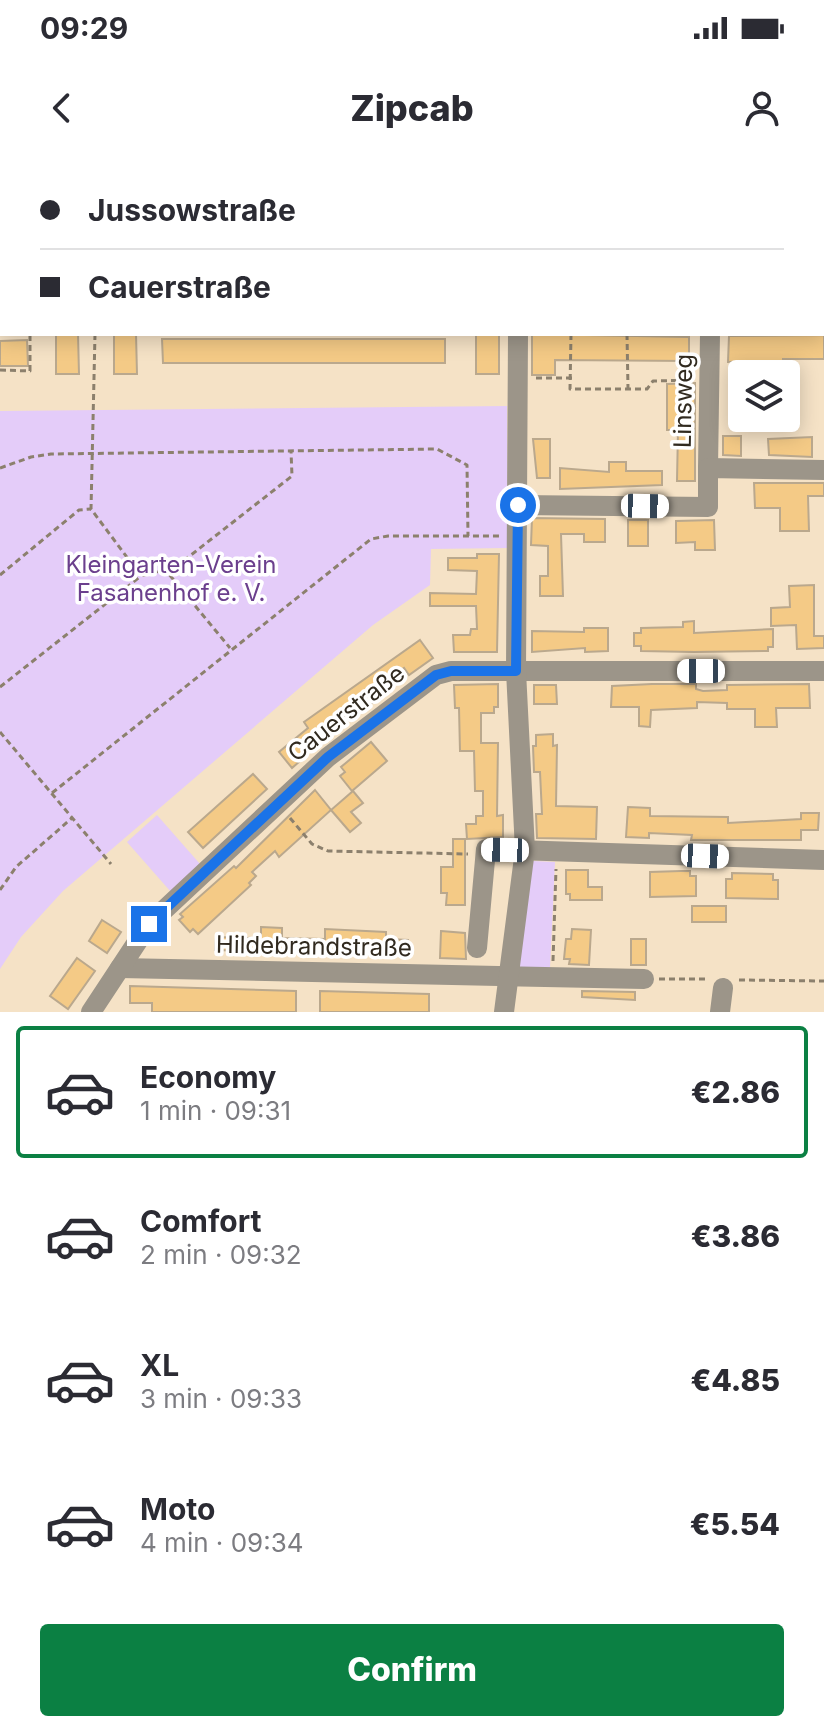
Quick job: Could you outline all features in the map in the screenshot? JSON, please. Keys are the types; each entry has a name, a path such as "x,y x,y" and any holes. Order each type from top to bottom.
{"street":[{"path":"504,1012 525,850 516,671 518,336"},
{"name":"Linsweg","path":"518,505 708,507 710,336"},
{"path":"708,468 824,470"},
{"name":"Cauerstraße","path":"91,1012 149,924 328,757 436,675 451,671 824,671"},
{"path":"477,948 486,849 824,860"},
{"name":"Hildebrandstraße","path":"120,968 644,979"},
{"path":"720,1012 723,988"}],"path":[{"path":"0,370 30,371 30,336"},
{"path":"95,336 95,454 91,509 141,576"},
{"path":"571,336 570,389 647,389 653,381 695,380"},
{"path":"627,336 628,389"},
{"path":"518,379 572,378"},
{"path":"0,468 31,457 95,454 437,449 467,465 468,536"},
{"path":"168,573 292,476 291,451"},
{"path":"0,575 79,510 91,509"},
{"path":"52,793 230,648 371,539 388,536 518,536"},
{"path":"0,687 141,576 164,570 230,648"},
{"path":"0,732 111,864"},
{"path":"0,745 7,740"},
{"path":"277,802 312,844 328,851 485,855"},
{"path":"0,890 16,867 72,818"},
{"path":"552,977 557,851"}],"green space":[{"name":"Kleingarten-Verein Fasanenhof e. V.","path":"507,406 508,548 431,549 430,585 373,625 63,891 21,937 0,969 0,411"},
{"path":"157,815 200,864 171,892 127,842"},
{"path":"533,861 555,862 550,968 517,968"}],"building":[{"path":"56,336 78,336 79,374 56,374"},
{"path":"114,336 136,336 137,374 114,374"},
{"path":"476,336 499,336 499,374 476,374"},
{"path":"532,336 689,337 689,361 555,360 555,375 532,375"},
{"path":"729,336 824,336 824,359 728,360"},
{"path":"162,339 445,339 445,363 163,363"},
{"path":"27,340 28,366 0,366 0,341"},
{"path":"695,383 695,481 677,481 678,430 667,430 667,384"},
{"path":"723,436 741,436 741,456 723,455"},
{"path":"812,437 812,457 769,455 768,439"},
{"path":"533,439 550,439 550,478 537,478"},
{"path":"609,462 626,462 626,471 662,471 662,485 560,489 560,468 609,472"},
{"path":"754,483 824,483 824,496 808,496 809,531 780,531 780,508 755,508"},
{"path":"532,518 605,519 605,542 584,542 584,534 561,534 563,596 540,596 540,576 548,576 548,546 531,545"},
{"path":"628,520 648,520 648,546 628,546"},
{"path":"714,520 715,550 695,550 695,542 676,543 676,521"},
{"path":"477,554 499,554 497,652 454,652 453,635 470,635 471,629 477,629 476,606 430,606 430,593 476,594 477,571 448,570 448,558 477,558"},
{"path":"814,585 814,636 824,636 824,648 797,649 796,625 771,626 771,608 790,607 789,586"},
{"path":"694,621 694,633 773,629 773,647 768,647 768,651 694,652 641,651 641,646 634,646 634,633 641,633 641,628 683,627 683,622"},
{"path":"584,628 608,628 608,651 585,652 585,648 532,652 532,631 584,632"},
{"path":"420,640 433,658 409,675 404,668 383,683 389,691 349,719 346,715 303,748 308,754 292,768 279,752 308,728 304,722"},
{"path":"498,684 498,707 494,707 494,713 481,713 481,743 498,743 497,816 503,815 503,837 467,839 466,824 476,824 476,816 483,816 483,791 475,791 474,751 460,751 459,708 455,708 454,685"},
{"path":"696,684 696,689 703,691 727,690 727,685 809,684 810,708 776,708 777,727 755,727 755,709 727,709 727,703 697,702 697,708 651,710 650,727 639,726 639,707 611,707 612,686"},
{"path":"534,685 556,685 557,704 534,704"},
{"path":"553,734 553,746 557,745 556,806 597,807 596,839 537,838 536,814 542,814 540,772 534,772 533,746 536,746 536,735"},
{"path":"371,742 387,761 352,791 340,776 345,772 341,767"},
{"path":"253,774 267,789 203,848 188,832"},
{"path":"315,790 331,810 279,857 275,851 252,872 256,876 249,883 251,885 198,934 193,929 190,932 179,920 183,917 180,914 234,866 236,868"},
{"path":"353,791 363,803 351,812 361,823 350,832 331,810"},
{"path":"628,807 650,808 650,816 728,817 728,823 801,819 801,813 819,813 818,830 801,830 801,840 691,840 692,835 649,833 649,838 626,837"},
{"path":"453,839 465,839 465,905 446,905 447,893 441,893 441,867 453,867"},
{"path":"566,870 588,870 588,887 602,887 602,900 570,900 570,894 566,894"},
{"path":"690,871 690,876 696,876 696,896 650,897 650,872"},
{"path":"732,873 773,874 773,880 778,880 778,899 726,898 726,879 732,879"},
{"path":"692,906 726,906 726,922 692,922"},
{"path":"102,920 121,932 107,953 89,941"},
{"path":"261,927 282,928 282,938 325,939 325,929 386,932 386,939 408,940 407,956 215,950 216,937 261,936"},
{"path":"572,929 591,930 589,965 569,964 570,959 564,959 566,939 571,939"},
{"path":"441,931 465,933 466,959 440,958"},
{"path":"631,939 646,939 646,965 631,965"},
{"path":"77,958 95,971 68,1009 50,996"},
{"path":"130,986 296,991 296,1012 152,1012 152,1003 130,1003"},
{"path":"320,991 429,994 429,1012 320,1012"},
{"path":"582,991 635,992 635,1000 582,997"}],"route":[{"path":"149,924 328,757 436,675 451,671 516,671 518,505"}]}
